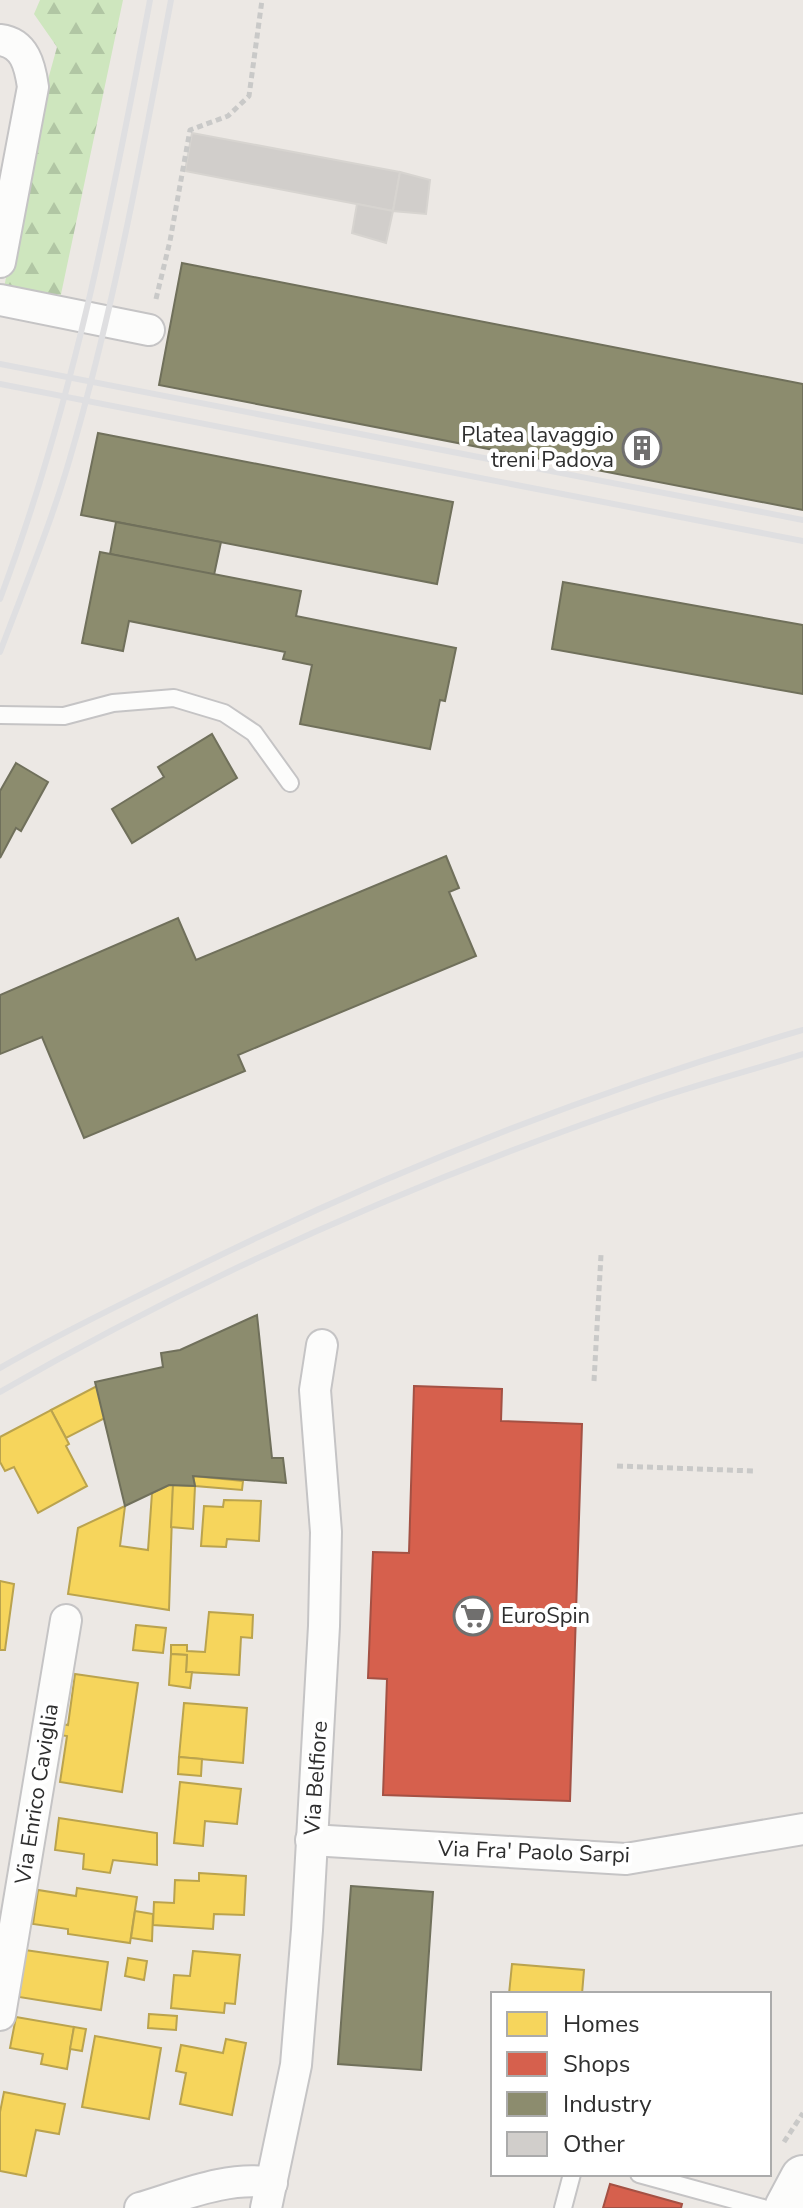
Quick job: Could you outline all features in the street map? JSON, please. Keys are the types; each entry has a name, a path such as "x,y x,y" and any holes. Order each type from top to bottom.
{"main road":[{"path":"787,2208 792,2162"}],"street":[{"path":"0,40 6,40 23,51 30,66 33,87 0,262"},
{"path":"0,300 149,330"},
{"name":"Via Belfiore","path":"269,2195 296,2065 301,2016 324,1610 326,1532 315,1390 322,1345"},
{"name":"Via Enrico Caviglia","path":"0,2015 66,1620"},
{"name":"Via Fra' Paolo Sarpi","path":"311,1840 626,1859 803,1829"},
{"path":"140,2208 249,2180 269,2195"}],"lane":[{"path":"0,715 64,716 113,703 174,698 224,713 254,733 290,783"},
{"path":"563,2208 571,2176"},
{"path":"646,2176 763,2208"}],"path":[{"path":"149,330 170,241 190,130 228,116 249,96 262,0"},
{"path":"594,1381 601,1255"},
{"path":"617,1466 754,1471"},
{"path":"792,2162 803,2113"}],"green space":[{"path":"40,0 123,0 56,318 1,304 33,134 57,47 34,14"}],"building: Homes":[{"path":"97,1386 105,1418 66,1438 51,1410"},
{"path":"51,1410 87,1486 38,1513 14,1467 5,1471 0,1462 0,1437"},
{"path":"193,1476 243,1481 242,1490 195,1486"},
{"path":"173,1485 169,1610 68,1594 78,1528 125,1506 120,1546 148,1550 152,1493"},
{"path":"173,1485 195,1486 193,1529 171,1527"},
{"path":"224,1500 261,1501 259,1541 227,1539 226,1547 201,1546 204,1506 223,1507"},
{"path":"0,1581 14,1584 5,1650 0,1650"},
{"path":"209,1612 253,1615 252,1638 241,1637 239,1675 186,1672 187,1655 171,1654 171,1645 187,1645 187,1651 205,1652"},
{"path":"136,1625 166,1628 163,1653 133,1650"},
{"path":"171,1654 187,1655 186,1672 192,1672 190,1688 169,1685"},
{"path":"75,1674 138,1683 122,1792 60,1782 67,1736 59,1735 61,1724 68,1725"},
{"path":"184,1703 247,1708 243,1763 179,1757"},
{"path":"179,1757 202,1759 201,1776 178,1774"},
{"path":"180,1782 241,1789 237,1824 205,1821 203,1846 174,1843"},
{"path":"59,1818 157,1833 157,1865 113,1860 110,1873 83,1869 84,1854 55,1850"},
{"path":"199,1873 246,1876 244,1915 214,1914 213,1929 153,1925 154,1902 174,1903 175,1880 199,1881"},
{"path":"77,1888 137,1897 130,1943 68,1934 68,1929 33,1924 38,1890 76,1896"},
{"path":"135,1911 153,1914 152,1941 131,1938"},
{"path":"25,1950 108,1962 101,2010 19,1997"},
{"path":"193,1951 240,1955 235,2004 225,2003 224,2013 171,2008 174,1975 190,1976"},
{"path":"128,1958 147,1961 144,1980 125,1976"},
{"path":"512,1964 584,1970 582,1992 509,1992"},
{"path":"149,2014 177,2016 176,2030 148,2028"},
{"path":"16,2017 74,2027 67,2069 41,2064 43,2054 10,2048"},
{"path":"74,2027 86,2029 82,2051 70,2049"},
{"path":"95,2036 161,2048 149,2119 82,2107"},
{"path":"226,2039 246,2043 232,2115 180,2104 186,2073 176,2071 181,2045 223,2053"},
{"path":"4,2092 65,2104 59,2134 36,2130 26,2176 0,2171 0,2112"}],"building: Shops":[{"name":"EuroSpin","path":"414,1386 502,1389 501,1421 582,1424 570,1801 383,1795 387,1679 368,1678 373,1552 409,1553"},
{"path":"610,2184 682,2204 681,2208 603,2208"}],"building: Industry":[{"name":"Platea lavaggio treni Padova","path":"182,263 803,384 803,510 159,385"},
{"path":"98,433 453,502 437,584 81,515"},
{"path":"116,522 221,542 214,575 110,554"},
{"path":"100,552 301,591 296,616 456,648 445,701 440,700 430,749 300,724 312,665 283,659 285,652 129,621 123,651 82,643"},
{"path":"563,582 803,625 803,694 552,649"},
{"path":"212,734 237,778 132,843 112,809 164,777 158,767"},
{"path":"16,763 48,782 21,831 16,828 0,858 0,791"},
{"path":"446,856 459,888 449,892 476,956 238,1055 245,1071 84,1138 42,1037 0,1054 0,995 178,918 196,960"},
{"path":"257,1315 272,1458 283,1458 286,1483 193,1476 195,1486 169,1485 125,1506 95,1382 163,1367 161,1353 180,1350"},
{"path":"351,1886 433,1892 421,2070 338,2064"}],"building: Other":[{"path":"192,133 400,172 393,211 185,171"},
{"path":"400,172 430,180 426,214 393,211"},
{"path":"357,204 393,211 386,243 352,233"}],"railway":[{"path":"0,599 26,526 70,378 105,228 150,0"},
{"path":"0,652 54,507 86,402 126,230 171,0"},
{"path":"0,364 803,520"},
{"path":"0,384 803,541"},
{"path":"0,1368 88,1320 254,1239 407,1170 642,1081 803,1030"},
{"path":"0,1392 159,1306 405,1193 658,1098 803,1054"}],"place":[{"name":"Platea lavaggio treni Padova","path":"642,448"},
{"name":"EuroSpin","path":"473,1616"}]}
